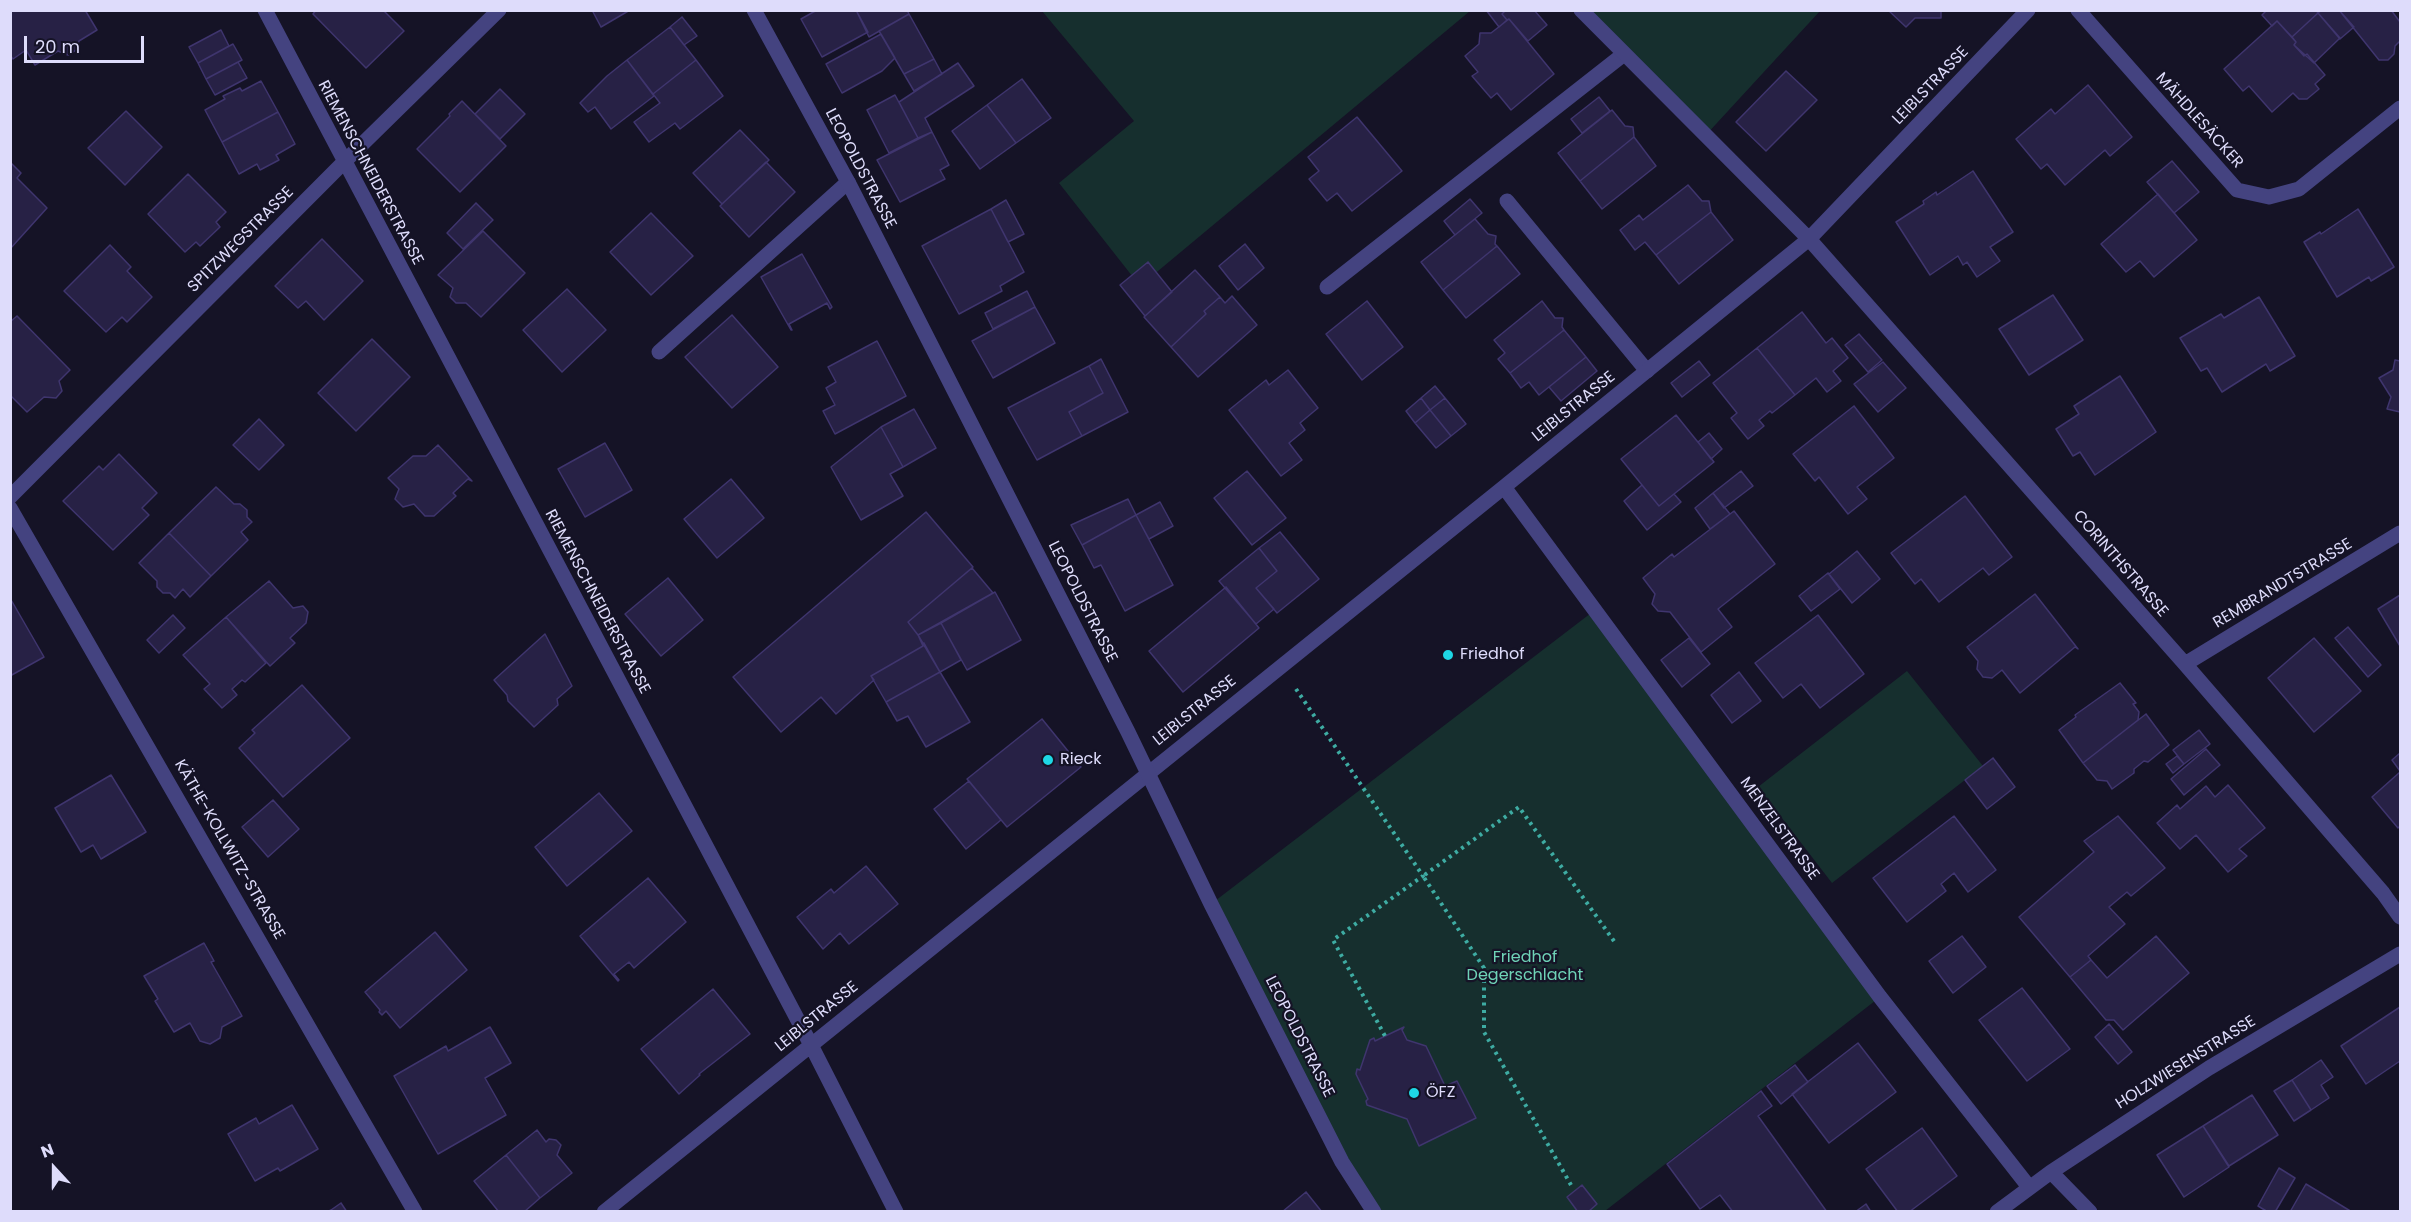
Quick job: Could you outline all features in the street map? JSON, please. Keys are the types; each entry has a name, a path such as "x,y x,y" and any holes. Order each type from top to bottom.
{"street":[{"name":"RIEMENSCHNEIDERSTRASSE","path":"265,10 811,1045 896,1212"},
{"name":"SPITZWEGSTRASSE","path":"10,497 499,10"},
{"name":"LEOPOLDSTRASSE","path":"754,10 848,182 1128,732 1146,773 1342,1162 1374,1212"},
{"path":"1581,10 1809,239"},
{"name":"LEIBLSTRASSE","path":"604,1212 1146,773 1504,488 1809,239 2028,10"},
{"name":"MÄHDLESÄCKER","path":"2078,10 2237,190 2269,197 2300,189 2400,108"},
{"path":"1327,287 1624,54"},
{"path":"659,352 848,182"},
{"path":"1507,201 1647,371"},
{"name":"CORINTHSTRASSE","path":"1809,239 2185,664 2383,893 2400,917"},
{"name":"MENZELSTRASSE","path":"1504,488 1880,997 2029,1187"},
{"name":"KÄTHE-KOLLWITZ-STRASSE","path":"10,508 415,1212"},
{"name":"REMBRANDTSTRASSE","path":"2185,664 2400,533"},
{"name":"HOLZWIESENSTRASSE","path":"1996,1212 2029,1187 2209,1068 2400,954"},
{"path":"2052,1172 2090,1212"}],"path":[{"path":"1280,666 1484,968 1484,1032 1571,1185"},
{"path":"1385,1036 1333,940 1519,807 1616,944"}],"green space":[{"path":"1042,11 1470,11 1140,286 1059,183 1134,121"},
{"path":"1581,11 1820,11 1705,136"},
{"name":"Friedhof Degerschlacht","path":"1595,610 1880,997 1605,1211 1374,1211 1211,904"},
{"path":"1907,671 1983,766 1832,883 1758,787"}],"building":[{"path":"10,10 85,10 97,30 79,41 76,50 68,55 58,51 35,65 26,50 13,59 10,55"},
{"path":"316,10 383,10 404,31 366,68 313,14"},
{"path":"592,10 630,10 601,27"},
{"path":"817,10 856,10 868,32 822,57 801,19"},
{"path":"856,10 907,10 909,14 869,37"},
{"path":"1486,10 1506,10 1502,14 1507,20 1499,27"},
{"path":"1506,10 1534,10 1547,25 1528,41 1502,14"},
{"path":"1888,10 1941,10 1941,18 1915,18 1906,27"},
{"path":"2267,10 2316,10 2318,13 2292,37 2277,21 2272,26 2262,15"},
{"path":"2322,10 2339,10 2354,27 2340,39 2318,13"},
{"path":"2339,10 2391,10 2400,22 2400,41 2395,46 2394,54 2388,60 2379,60"},
{"path":"2318,13 2340,38 2314,63 2294,45 2296,42 2292,37"},
{"path":"909,14 934,59 904,74 879,31"},
{"path":"682,17 697,36 684,45 670,27"},
{"path":"1509,19 1554,74 1511,110 1497,93 1491,98 1472,76 1478,72 1465,56 1479,44 1480,33 1491,33"},
{"path":"2277,21 2296,42 2294,45 2304,56 2307,54 2325,75 2315,84 2319,89 2307,99 2299,99 2293,93 2272,112 2249,86 2243,91 2224,69"},
{"path":"670,27 696,60 653,94 627,60"},
{"path":"221,30 229,46 198,63 189,47"},
{"path":"881,34 895,58 882,71 842,93 826,64"},
{"path":"233,44 242,60 206,79 198,63"},
{"path":"934,59 942,74 914,91 904,74"},
{"path":"627,60 654,96 611,129 595,107 588,112 580,103"},
{"path":"696,60 723,96 680,129 675,123 649,142 634,122 660,103 653,94"},
{"path":"238,62 247,78 215,95 206,79"},
{"path":"958,63 974,86 925,118 932,132 918,138 899,102"},
{"path":"1786,71 1817,100 1766,151 1736,122"},
{"path":"1022,79 1051,118 1016,143 987,105"},
{"path":"261,81 278,112 222,142 205,110 225,99 223,96 240,88 242,91"},
{"path":"2088,85 2132,137 2110,156 2105,150 2065,185 2047,164 2041,169 2016,139 2051,109 2055,114"},
{"path":"500,89 525,114 500,139 475,114"},
{"path":"895,95 918,138 889,153 867,110"},
{"path":"1599,97 1610,111 1582,133 1571,119"},
{"path":"462,101 506,146 460,192 417,149"},
{"path":"987,105 1016,143 980,169 952,131"},
{"path":"1612,110 1625,126 1633,127 1634,137 1580,181 1558,153"},
{"path":"126,111 162,147 125,185 88,148"},
{"path":"278,112 295,144 276,155 279,160 260,170 257,164 239,174 222,142"},
{"path":"1357,117 1402,171 1352,211 1337,193 1327,201 1309,179 1319,171 1308,157"},
{"path":"740,130 769,160 722,204 693,173"},
{"path":"932,132 949,165 940,170 945,179 900,202 877,160"},
{"path":"1634,137 1656,166 1602,209 1580,181"},
{"path":"2172,161 2199,192 2174,213 2147,182"},
{"path":"10,162 21,173 17,178 47,208 10,249"},
{"path":"766,162 795,192 749,237 720,206"},
{"path":"1973,171 2013,232 1990,247 2000,261 1977,277 1967,262 1963,265 1958,256 1930,275 1896,222 1924,204 1923,201 1936,192 1937,195"},
{"path":"188,174 226,212 216,222 220,227 200,246 196,242 185,252 148,214"},
{"path":"1688,185 1702,201 1709,201 1711,212 1656,255 1645,242 1635,250 1620,230 1639,215 1643,220"},
{"path":"2158,194 2197,240 2154,277 2140,261 2126,272 2101,244"},
{"path":"1470,199 1482,213 1455,235 1444,221"},
{"path":"1006,200 1024,234 1008,242 991,209"},
{"path":"476,203 493,220 463,249 447,233"},
{"path":"991,209 1024,272 1000,286 1002,291 959,314 922,246"},
{"path":"2358,209 2394,267 2371,281 2369,277 2337,297 2304,242 2320,232 2321,234"},
{"path":"1711,212 1733,240 1679,284 1656,255"},
{"path":"651,213 693,256 651,295 610,252"},
{"path":"1475,219 1488,234 1496,236 1497,246 1443,290 1421,262"},
{"path":"483,231 525,273 481,317 466,303 456,303 450,297 453,288 438,275"},
{"path":"322,239 363,281 324,320 306,301 298,308 275,286"},
{"path":"1245,244 1264,268 1238,290 1219,266"},
{"path":"110,245 131,267 127,271 152,297 127,322 122,317 106,332 64,291"},
{"path":"1497,246 1520,274 1466,318 1443,290"},
{"path":"802,254 832,307 830,309 827,303 789,324 791,330 761,277"},
{"path":"1148,262 1172,292 1145,316 1120,285"},
{"path":"1195,270 1220,297 1204,311 1206,314 1171,347 1144,317"},
{"path":"567,289 606,330 562,372 523,330"},
{"path":"1027,291 1035,307 993,329 985,313"},
{"path":"2053,295 2083,340 2029,375 1999,329"},
{"path":"1232,296 1257,325 1198,377 1171,347 1206,314 1204,311 1220,297 1225,303"},
{"path":"2259,297 2295,356 2270,371 2266,364 2222,392 2207,368 2201,371 2180,338 2221,314 2224,318"},
{"path":"1367,301 1403,347 1362,380 1326,334"},
{"path":"1542,301 1555,318 1563,318 1564,330 1510,373 1498,359 1505,353 1494,340"},
{"path":"1035,307 1055,343 993,378 972,341"},
{"path":"1802,312 1826,343 1832,338 1848,358 1833,371 1841,381 1827,392 1816,378 1795,395 1757,348"},
{"path":"732,315 778,367 732,408 685,357"},
{"path":"17,316 70,370 59,381 62,391 56,398 44,397 27,412 10,395 10,322"},
{"path":"1564,330 1586,357 1539,395 1529,382 1521,388 1510,373"},
{"path":"1859,334 1882,360 1868,372 1845,345"},
{"path":"372,339 410,377 356,431 318,393"},
{"path":"877,341 906,396 835,434 823,411 835,405 826,388 836,382 828,367"},
{"path":"1757,348 1795,395 1759,420 1764,426 1748,439 1731,418 1737,413 1713,383"},
{"path":"1586,357 1597,371 1561,401 1549,387"},
{"path":"1101,359 1128,412 1082,436 1069,412 1103,393 1089,366"},
{"path":"2395,360 2400,361 2400,412 2387,409 2391,397 2379,378 2393,370"},
{"path":"1699,361 1710,375 1682,397 1671,383"},
{"path":"1883,362 1906,388 1878,412 1854,384"},
{"path":"1089,366 1103,393 1069,412 1082,436 1037,460 1008,408"},
{"path":"1288,370 1318,408 1300,423 1305,430 1289,443 1302,460 1281,476 1229,410 1266,380 1269,385"},
{"path":"2120,376 2156,432 2095,475 2080,452 2073,456 2056,429 2079,414 2074,406"},
{"path":"1435,386 1445,398 1430,410 1421,398"},
{"path":"1421,398 1430,410 1415,423 1406,411"},
{"path":"1445,398 1466,424 1451,436 1430,410"},
{"path":"1854,406 1894,458 1857,487 1867,499 1848,514 1819,477 1815,481 1793,454"},
{"path":"914,409 936,448 903,467 881,427"},
{"path":"1430,410 1451,436 1436,448 1415,423"},
{"path":"1676,415 1714,462 1659,506 1621,459"},
{"path":"259,419 284,445 259,470 233,445"},
{"path":"881,427 903,467 890,474 903,496 861,520 831,467"},
{"path":"1709,433 1722,449 1711,459 1698,442"},
{"path":"605,443 632,490 585,517 558,469"},
{"path":"438,445 472,481 468,479 453,493 456,496 434,516 425,516 414,504 403,507 395,499 399,489 388,478 413,456 426,456"},
{"path":"119,454 157,493 142,508 149,515 113,550 63,501 99,466 103,470"},
{"path":"1247,471 1286,518 1252,545 1214,498"},
{"path":"1741,471 1753,486 1724,508 1713,493"},
{"path":"731,479 764,518 717,558 684,519"},
{"path":"1642,485 1659,506 1674,494 1681,502 1647,530 1624,501"},
{"path":"216,487 234,504 240,504 247,510 247,517 252,522 241,532 248,540 211,576 169,533"},
{"path":"1713,493 1730,514 1710,529 1695,508"},
{"path":"1965,496 2012,557 1989,575 1983,568 1939,602 1921,579 1915,584 1891,553"},
{"path":"1128,499 1136,515 1082,545 1071,525"},
{"path":"1160,502 1173,526 1149,539 1136,515"},
{"path":"1734,511 1775,564 1718,609 1732,627 1701,652 1670,612 1658,611 1652,604 1655,594 1643,578 1672,554 1674,557"},
{"path":"926,512 973,567 908,622 923,646 871,676 874,680 836,714 821,697 781,732 733,677"},
{"path":"1136,515 1173,585 1125,611 1101,565 1094,568 1082,545"},
{"path":"1280,532 1319,579 1277,613 1256,588 1277,571 1259,548"},
{"path":"169,533 211,576 190,597 183,589 175,598 170,593 163,593 157,587 157,581 139,563"},
{"path":"1259,548 1277,571 1256,588 1274,609 1256,624 1219,581"},
{"path":"1857,551 1880,579 1852,603 1829,574"},
{"path":"972,568 993,593 918,635 908,622"},
{"path":"1828,573 1840,589 1811,611 1799,596"},
{"path":"668,578 703,620 661,656 625,614"},
{"path":"269,581 293,608 303,606 308,612 306,623 290,638 295,643 270,666 226,617"},
{"path":"1226,587 1259,628 1183,692 1149,651"},
{"path":"995,592 1021,640 967,670 941,623"},
{"path":"2035,594 2078,649 2075,647 2020,693 2002,670 1992,678 1983,677 1977,669 1978,661 1967,647"},
{"path":"2400,595 2400,646 2378,609"},
{"path":"10,598 44,657 10,676"},
{"path":"173,615 185,628 159,653 147,640"},
{"path":"1818,615 1864,674 1820,708 1801,684 1783,698 1755,663"},
{"path":"226,617 266,663 245,682 242,680 232,689 237,695 222,708 204,689 210,684 183,655"},
{"path":"941,623 961,660 940,672 918,635"},
{"path":"2348,627 2381,665 2368,677 2335,638"},
{"path":"545,634 572,686 557,699 558,705 534,727 508,701 507,695 494,680"},
{"path":"1689,638 1710,664 1682,687 1661,660"},
{"path":"2314,638 2361,691 2314,732 2268,678"},
{"path":"924,643 940,672 886,702 871,676 923,646"},
{"path":"940,672 970,722 926,747 908,716 897,721 886,702"},
{"path":"1739,672 1761,701 1732,723 1711,695"},
{"path":"2120,683 2136,703 2133,704 2139,712 2138,720 2083,763 2059,730 2076,717 2075,715"},
{"path":"302,685 350,738 283,797 239,748 255,733 252,730"},
{"path":"2146,714 2169,745 2148,762 2144,761 2134,769 2134,773 2112,789 2107,781 2097,780 2083,763"},
{"path":"1042,719 1081,767 1007,827 967,779"},
{"path":"2199,730 2210,744 2184,764 2173,750"},
{"path":"2206,749 2220,765 2184,795 2171,779"},
{"path":"2400,753 2400,771 2392,760"},
{"path":"2177,756 2184,764 2173,773 2166,764"},
{"path":"1993,758 2015,787 1987,809 1965,780"},
{"path":"2400,772 2400,826 2398,828 2372,797"},
{"path":"111,775 146,832 101,859 93,845 81,852 55,808"},
{"path":"969,781 1001,820 966,849 934,809"},
{"path":"2228,785 2265,828 2239,849 2247,856 2228,872 2196,835 2180,849 2157,823 2177,805 2180,809 2206,786 2215,797"},
{"path":"599,793 632,831 567,886 535,847"},
{"path":"273,800 299,829 268,857 242,827"},
{"path":"1954,816 1996,870 1968,892 1954,873 1941,884 1946,891 1907,922 1873,878"},
{"path":"2118,816 2165,868 2131,896 2127,892 2109,907 2125,924 2088,956 2091,960 2070,977 2019,917 2094,852 2084,841"},
{"path":"866,866 898,904 849,944 840,933 823,949 797,917 831,889 834,893"},
{"path":"648,878 686,922 634,968 629,962 614,974 618,981 580,936"},
{"path":"435,932 467,970 400,1028 386,1011 382,1015 379,1012 380,1010 365,992"},
{"path":"1962,936 1986,967 1953,993 1929,961"},
{"path":"2156,936 2189,973 2123,1030 2114,1020 2106,1020 2070,977 2091,960 2107,978"},
{"path":"204,943 214,961 211,962 242,1016 222,1027 220,1038 210,1044 200,1041 190,1023 174,1032 155,1001 158,999 144,976"},
{"path":"2022,988 2070,1049 2027,1081 1979,1020"},
{"path":"713,989 750,1034 699,1074 679,1094 641,1049"},
{"path":"2400,1007 2400,1061 2366,1084 2341,1046"},
{"path":"2109,1024 2132,1052 2118,1064 2095,1037"},
{"path":"490,1027 511,1063 485,1078 506,1115 438,1154 394,1076 446,1046 448,1051"},
{"name":"ÖFZ","path":"1404,1027 1402,1030 1407,1040 1426,1046 1445,1086 1457,1081 1476,1118 1419,1146 1407,1119 1367,1105 1368,1099 1356,1074 1357,1069 1360,1070 1370,1040 1374,1038 1375,1041"},
{"path":"1858,1043 1896,1092 1829,1143 1792,1094"},
{"path":"2321,1060 2333,1077 2321,1085 2329,1098 2311,1110 2292,1080"},
{"path":"1795,1065 1808,1082 1781,1104 1767,1086"},
{"path":"2292,1080 2311,1110 2294,1121 2274,1091"},
{"path":"1761,1091 1772,1106 1758,1116 1827,1212 1733,1212 1720,1195 1700,1209 1667,1164"},
{"path":"2252,1095 2278,1135 2229,1166 2203,1126"},
{"path":"292,1105 318,1149 280,1171 278,1168 255,1181 228,1134 256,1118 259,1124"},
{"path":"2203,1126 2229,1167 2184,1197 2157,1155"},
{"path":"1922,1128 1957,1176 1909,1212 1898,1212 1866,1169"},
{"path":"537,1130 546,1142 549,1139 556,1140 561,1145 557,1155 572,1173 540,1198 506,1155"},
{"path":"506,1155 540,1198 524,1212 499,1212 474,1181"},
{"path":"2279,1168 2295,1178 2275,1212 2268,1212 2258,1206"},
{"path":"2306,1184 2352,1212 2290,1212"},
{"path":"1582,1185 1597,1204 1588,1212 1578,1212 1567,1197"},
{"path":"1306,1192 1322,1212 1282,1212"},
{"path":"341,1203 347,1212 327,1212 331,1210"},
{"path":"1866,1204 1871,1212 1855,1212"}],"place":[{"name":"Friedhof","path":"1448,655"},
{"name":"Rieck","path":"1048,760"},
{"name":"ÖFZ","path":"1414,1093"}]}
